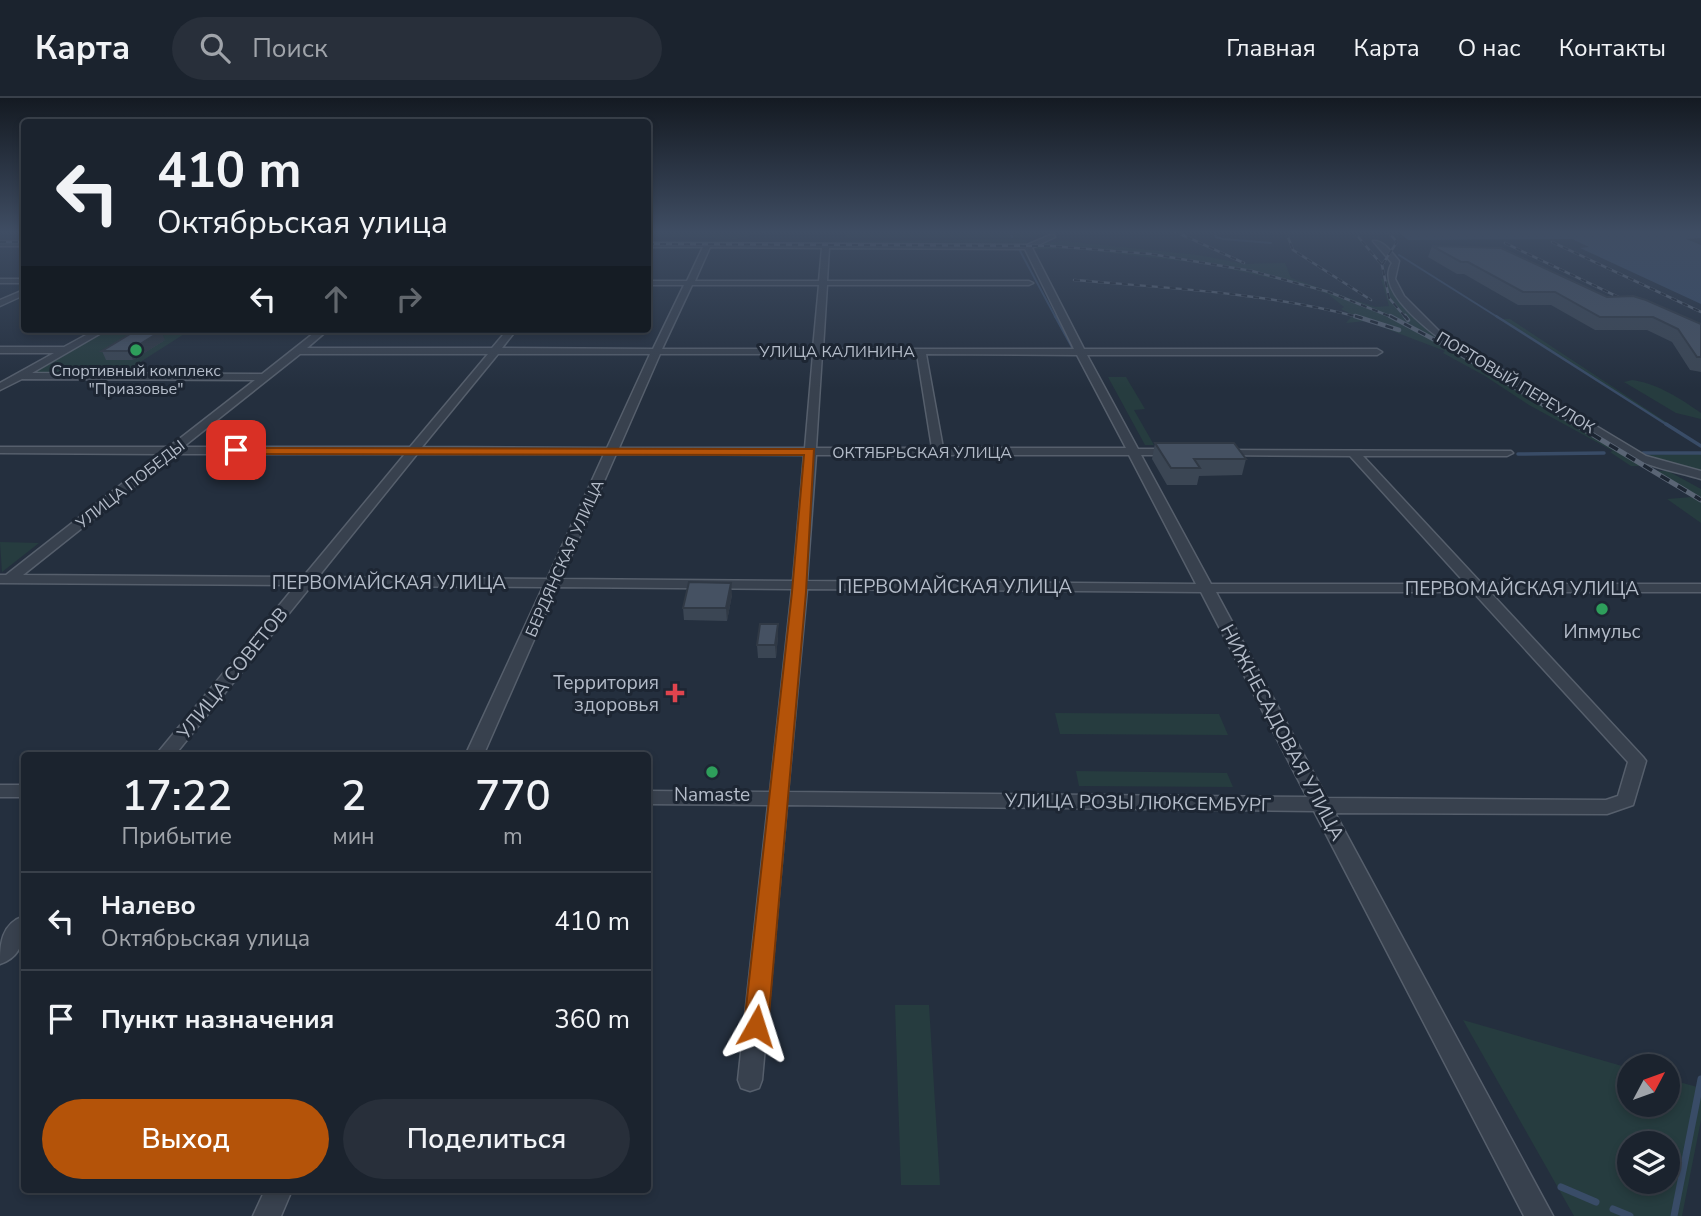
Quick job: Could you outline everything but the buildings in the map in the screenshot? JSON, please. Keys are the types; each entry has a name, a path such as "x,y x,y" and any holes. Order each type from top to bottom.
{"street":[{"name":"БЕРДЯНСКАЯ УЛИЦА","path":"476,752 689,284"},
{"path":"750,1080 800,585 824,284"},
{"name":"НИЖНЕСАДОВАЯ УЛИЦА","path":"1045,284 1539,1216"},
{"name":"ПОРТОВЫЙ ПЕРЕУЛОК","path":"1394,284 1400,297 1437,335 1639,456 1701,475"},
{"path":"0,303 21,293"},
{"path":"0,387 97,333"},
{"name":"УЛИЦА ПОБЕДЫ","path":"3,582 320,333"},
{"name":"УЛИЦА СОВЕТОВ","path":"167,752 510,333"},
{"path":"0,350 66,350"},
{"name":"УЛИЦА КАЛИНИНА","path":"298,351 1377,352"},
{"path":"921,351 938,452"},
{"path":"20,376 265,377"},
{"name":"ОКТЯБРЬСКАЯ УЛИЦА","path":"0,450 1186,453"},
{"path":"1213,453 1507,453"},
{"path":"1353,453 1478,588"},
{"name":"ПЕРВОМАЙСКАЯ УЛИЦА","path":"3,582 1701,588"},
{"name":"УЛИЦА РОЗЫ ЛЮКСЕМБУРГ","path":"651,797 1321,804 1340,807 1607,807 1626,800 1637,761 1478,588"},
{"path":"0,791 21,791"},
{"path":"0,955 21,929"},
{"path":"267,1216 278,1193"}],"green space":[{"path":"1297,284 1309,284 1375,307 1389,306 1383,284 1390,284 1397,297 1434,335 1647,466 1631,466 1610,452 1613,451 1529,405 1443,353 1445,351 1366,321 1346,323 1353,315 1341,309 1344,307 1328,294"},
{"path":"1499,319 1510,319 1701,445"},
{"path":"103,333 186,333 120,375 30,375"},
{"path":"1108,377 1126,377 1145,409 1134,410 1154,445 1145,445"},
{"path":"1632,380 1651,384 1677,397 1701,413 1701,419 1676,413 1624,382"},
{"path":"1701,454 1701,471 1642,455"},
{"path":"1650,471 1668,471 1701,489 1701,523 1667,499 1692,497"},
{"path":"0,542 39,543 2,572"},
{"path":"1055,713 1219,714 1228,735 1060,734"},
{"path":"1076,771 1227,773 1233,787 1079,786"},
{"path":"895,1005 929,1005 940,1185 901,1185"},
{"path":"1463,1020 1617,1065 1617,1117 1680,1117 1680,1082 1701,1088 1701,1120 1682,1216 1574,1216"}],"water":[{"path":"1658,284 1701,284 1701,304"}],"waterway":[{"path":"1038,284 1056,318"},
{"path":"1445,284 1499,318"},
{"path":"1055,316 1072,347"},
{"path":"1496,316 1669,426"},
{"path":"1666,424 1701,446"},
{"path":"1518,454 1604,453"},
{"path":"1643,453 1701,453"},
{"path":"1674,1216 1701,1079"},
{"path":"1561,1187 1596,1202"},
{"path":"1613,1209 1630,1216"}],"railway":[{"path":"1125,284 1255,297 1359,317"},
{"path":"1300,284 1329,292 1393,318"},
{"path":"1346,284 1371,300"},
{"path":"1386,284 1389,298 1406,318"},
{"path":"1591,284 1635,305"},
{"path":"1642,284 1701,312"},
{"path":"1355,316 1359,317"},
{"path":"1405,316 1408,320"},
{"path":"1359,317 1399,330"},
{"path":"1393,318 1450,348 1578,426"},
{"path":"1575,424 1701,500"}],"place":[{"name":"Спортивный комплекс \"Приазовье\"","path":"136,350"},
{"name":"Ипмульс","path":"1602,609"},
{"name":"Территория здоровья","path":"675,693"},
{"name":"Namaste","path":"712,772"}],"route":[{"path":"236,450 810,452 799,592 756,1026"}]}
